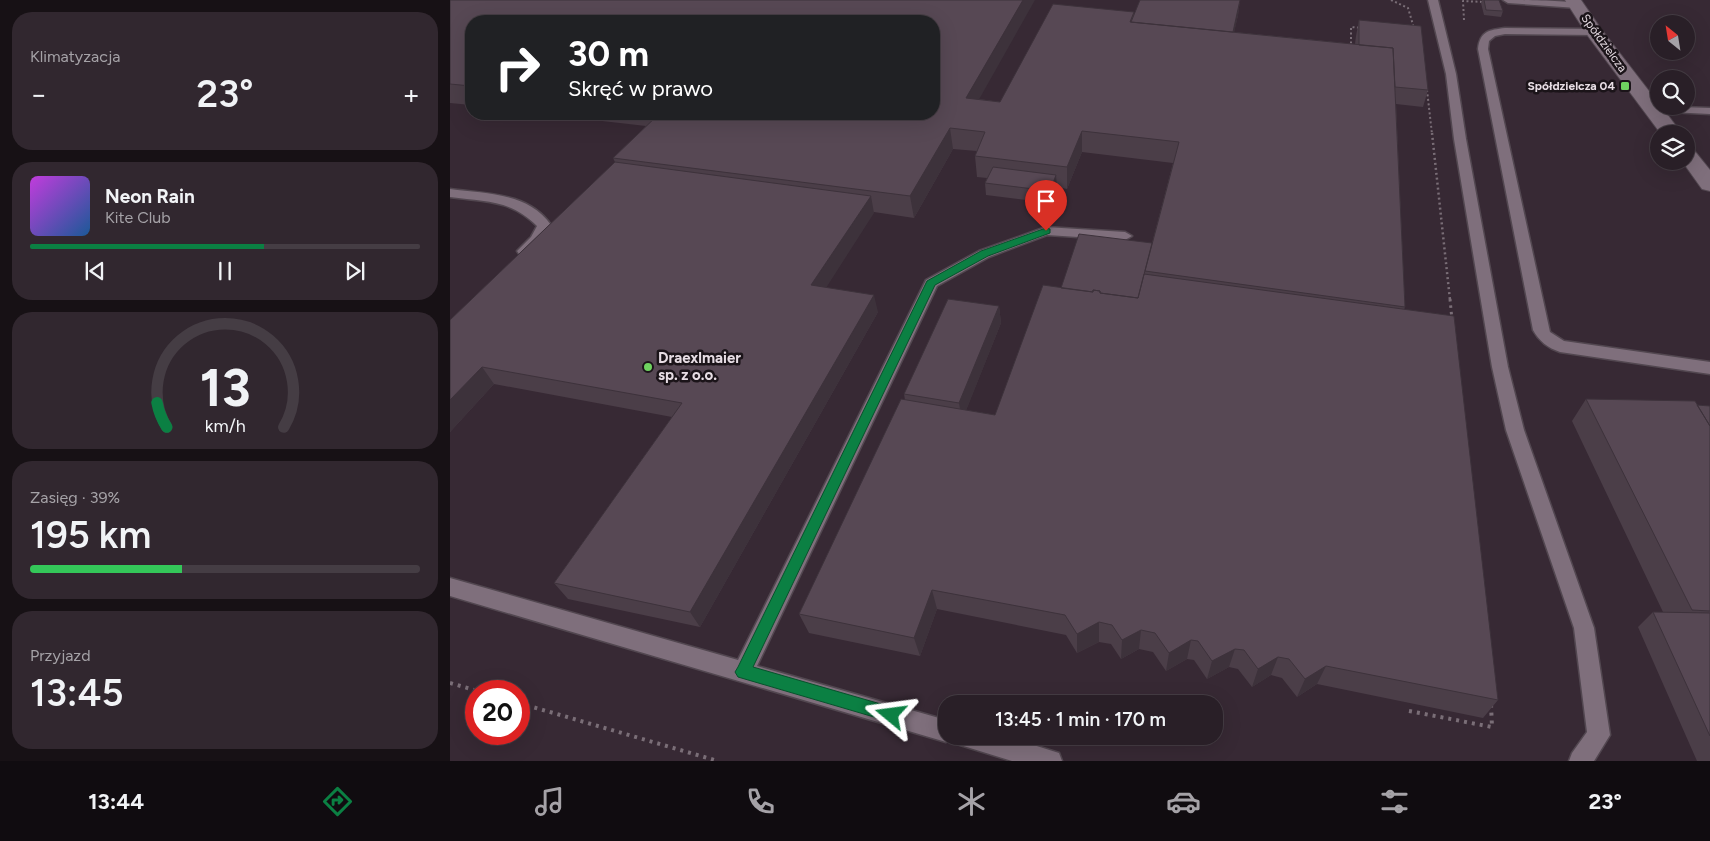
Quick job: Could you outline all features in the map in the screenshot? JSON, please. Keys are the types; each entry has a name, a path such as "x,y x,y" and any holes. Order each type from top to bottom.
{"street":[{"name":"Spółdzielcza","path":"1575,3 1594,32 1650,106"},
{"name":"Spółdzielcza","path":"1657,115 1665,125"},
{"path":"1695,165 1710,184"}],"lane":[{"path":"1433,0 1451,74 1460,139 1500,367 1511,414 1584,628 1599,735 1580,761"},
{"path":"1508,0 1575,3"},
{"path":"1594,32 1505,30 1492,33 1483,42 1541,330 1544,336 1560,346 1710,368"},
{"path":"1695,111 1710,111"},
{"path":"450,193 511,201 531,212 544,225 536,239 515,259"},
{"path":"743,672 931,283 984,254 1046,231 1125,236"},
{"path":"450,587 938,729"},
{"path":"997,745 1051,761"}],"path":[{"path":"1391,0 1408,8 1416,32"},
{"path":"1351,52 1351,27 1368,28"},
{"path":"1426,82 1452,324"},
{"path":"450,683 465,687"},
{"path":"1409,711 1492,727 1490,699"},
{"path":"530,706 718,761"}],"building":[{"path":"450,0 1023,0 966,98 1000,102 1053,4 1134,12 1130,22 1393,48 1405,307 1145,271 1179,142 1082,131 1067,167 975,156 985,132 950,128 910,196 613,158 653,120 940,120 940,15 465,15 465,85 450,84"},
{"path":"1140,0 1240,0 1233,32 1131,22"},
{"path":"1484,0 1499,0 1503,11 1486,10"},
{"path":"1359,20 1421,26 1428,90 1395,87 1393,48 1359,45"},
{"name":"Draexlmaier sp. z o.o.","path":"615,162 871,196 811,285 874,295 690,612 554,583 682,403 482,367 450,400 450,320"},
{"path":"993,167 1056,175 1050,191 985,183"},
{"path":"1079,234 1152,243 1138,298 1100,293 1100,291 1093,290 1093,292 1061,288"},
{"path":"1144,274 1454,316 1498,700 1326,666 1305,679 1289,659 1278,657 1258,669 1244,650 1235,649 1212,661 1198,641 1191,640 1169,653 1155,633 1141,630 1122,640 1112,625 1099,622 1077,634 1065,615 932,590 914,638 799,614 901,399 995,415 1043,285 1093,292 1093,290 1100,291 1100,293 1138,298"},
{"path":"948,299 999,306 959,403 904,394"},
{"path":"1586,399 1695,401 1710,426 1710,611 1692,610"},
{"path":"1697,405 1710,406 1710,426"},
{"path":"1653,612 1710,613 1710,736"}],"place":[{"name":"Spółdzielcza 04","path":"1625,86"},
{"name":"Draexlmaier sp. z o.o.","path":"648,367"}],"route":[{"path":"891,715 743,672 931,283 984,254 1046,231"}]}
